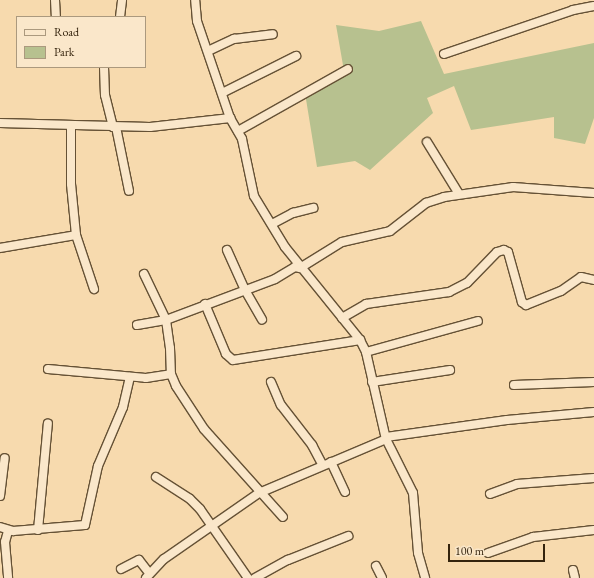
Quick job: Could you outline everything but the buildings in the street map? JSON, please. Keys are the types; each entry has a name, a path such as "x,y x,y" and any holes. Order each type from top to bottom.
{"street":[{"path":"55,0 56,16"},
{"path":"120,16 122,0"},
{"path":"195,0 197,21 230,118 242,139 254,196 300,268 360,340 366,352 386,438 413,493 418,553 425,578"},
{"path":"444,54 573,10 594,6"},
{"path":"208,51 234,39 273,34"},
{"path":"222,93 296,56"},
{"path":"104,68 105,95 114,127 128,191"},
{"path":"238,131 348,69"},
{"path":"0,123 114,127 179,126 230,118"},
{"path":"71,125 71,184 76,235 94,289"},
{"path":"427,142 459,194"},
{"path":"137,325 166,320 300,268 342,242 390,231 426,203 459,194 513,187 594,193"},
{"path":"272,224 293,213 312,208"},
{"path":"0,248 76,235"},
{"path":"227,250 245,290 262,319"},
{"path":"342,318 366,304 449,292 467,283 497,252 504,250 508,252 522,302 526,305 562,291 581,278 594,280"},
{"path":"144,274 166,320 170,348 171,374 204,429 259,493 284,517"},
{"path":"205,304 226,354 234,360 360,340"},
{"path":"366,352 478,321"},
{"path":"48,369 130,377 171,374"},
{"path":"372,382 450,370"},
{"path":"5,574 4,529 38,530 85,525 98,466 124,407 130,377"},
{"path":"271,382 281,405 312,445 322,464"},
{"path":"514,385 594,382"},
{"path":"121,569 139,560 148,575 212,526 259,493 322,464 331,462 386,438 507,420 594,412"},
{"path":"38,530 48,423"},
{"path":"0,496 5,458"},
{"path":"331,462 345,492"},
{"path":"156,477 190,499 212,526 248,578"},
{"path":"490,494 517,484 594,478"},
{"path":"488,553 533,537 594,530"},
{"path":"255,578 288,560 348,536"},
{"path":"376,566 382,578"}],"green space":[{"path":"421,21 444,74 594,43 594,118 585,144 554,138 554,117 471,130 454,86 427,98 433,113 370,170 355,161 317,167 305,93 344,71 336,25 379,31"}]}
